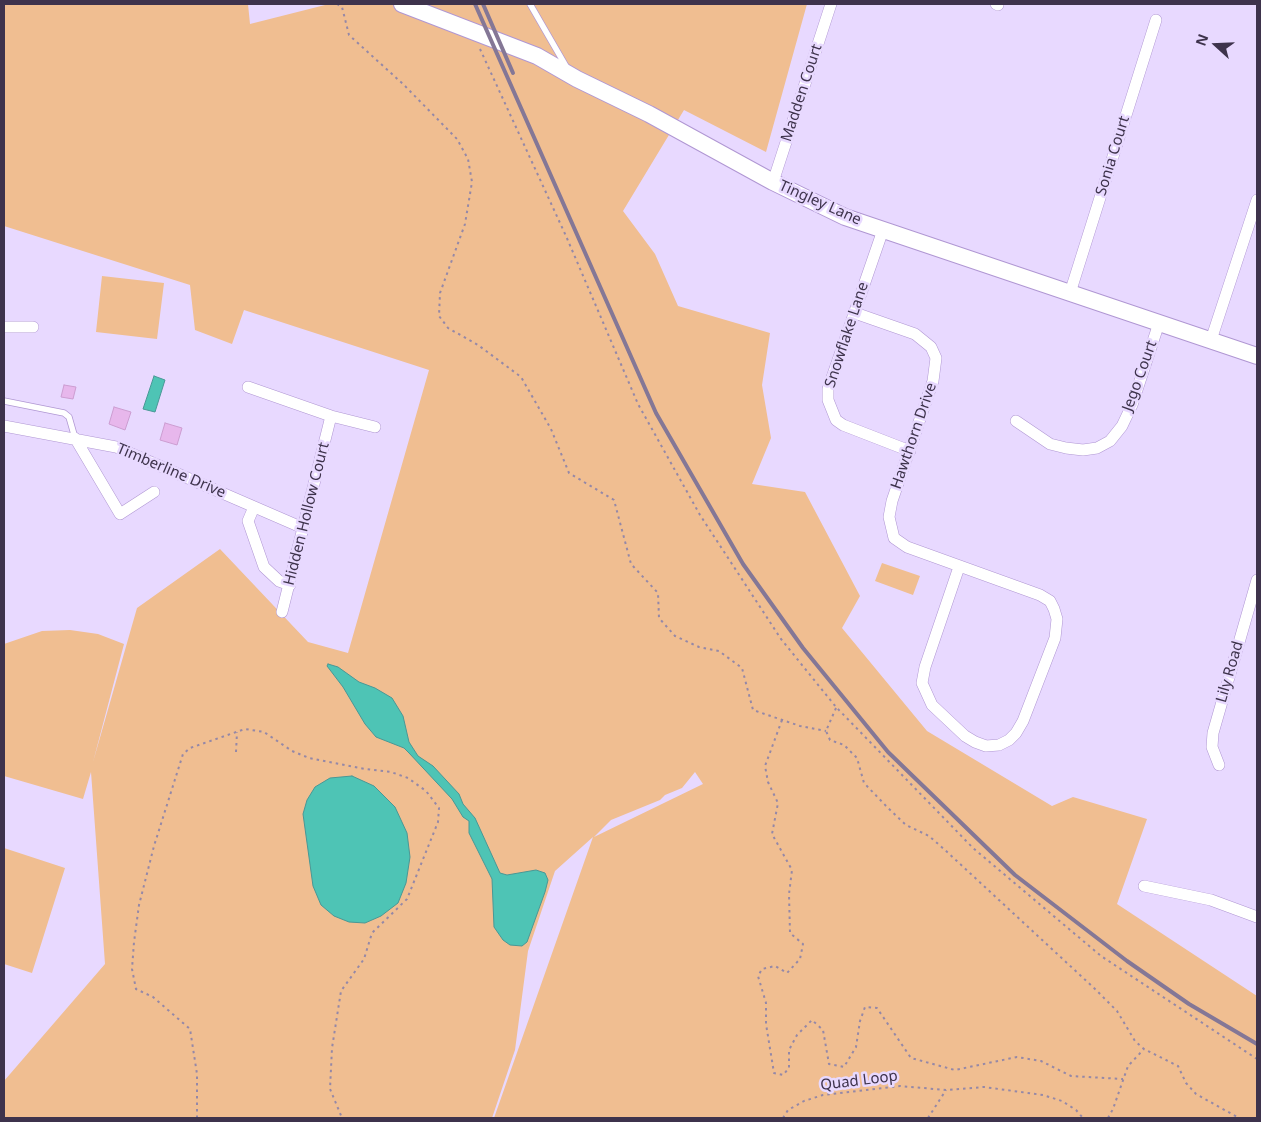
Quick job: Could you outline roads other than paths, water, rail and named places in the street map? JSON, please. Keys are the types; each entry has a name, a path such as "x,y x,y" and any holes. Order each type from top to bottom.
{"street":[{"name":"Tingley Lane","path":"402,4 538,56 572,76 649,114 773,182 845,217 1257,356"},
{"name":"Madden Court","path":"773,182 831,4"},
{"name":"Sonia Court","path":"1070,293 1156,20"},
{"path":"1211,340 1257,200"},
{"name":"Snowflake Lane","path":"883,230 828,389 830,411 836,420 843,425 910,451"},
{"name":"Hawthorn Drive","path":"855,313 915,334 931,347 936,358 933,381 892,501 889,517 894,538 907,547 1040,595 1050,601 1057,619 1055,638 1023,721 1016,733 1009,740 999,745 986,746 966,736 932,705 922,683 925,667 959,567"},
{"name":"Jego Court","path":"1016,421 1050,444 1066,448 1097,448 1110,440 1122,426 1132,404 1159,323"},
{"path":"4,327 33,327"},
{"path":"248,387 330,416 375,427"},
{"name":"Hidden Hollow Court","path":"282,612 330,416"},
{"name":"Timberline Drive","path":"4,426 116,447 303,528"},
{"path":"75,438 120,514 154,492"},
{"path":"254,507 248,522 264,567 279,581 290,585"},
{"name":"Lily Road","path":"1219,765 1212,747 1213,733 1257,580"},
{"path":"1144,886 1211,900 1257,917"}],"lane":[{"path":"530,4 572,76"},
{"path":"4,400 64,413 68,417 75,438"}],"railway":[{"path":"475,4 656,413 743,564 803,648 888,752 1015,875 1127,961 1189,1004 1257,1044"},
{"path":"483,4 513,73"}]}
